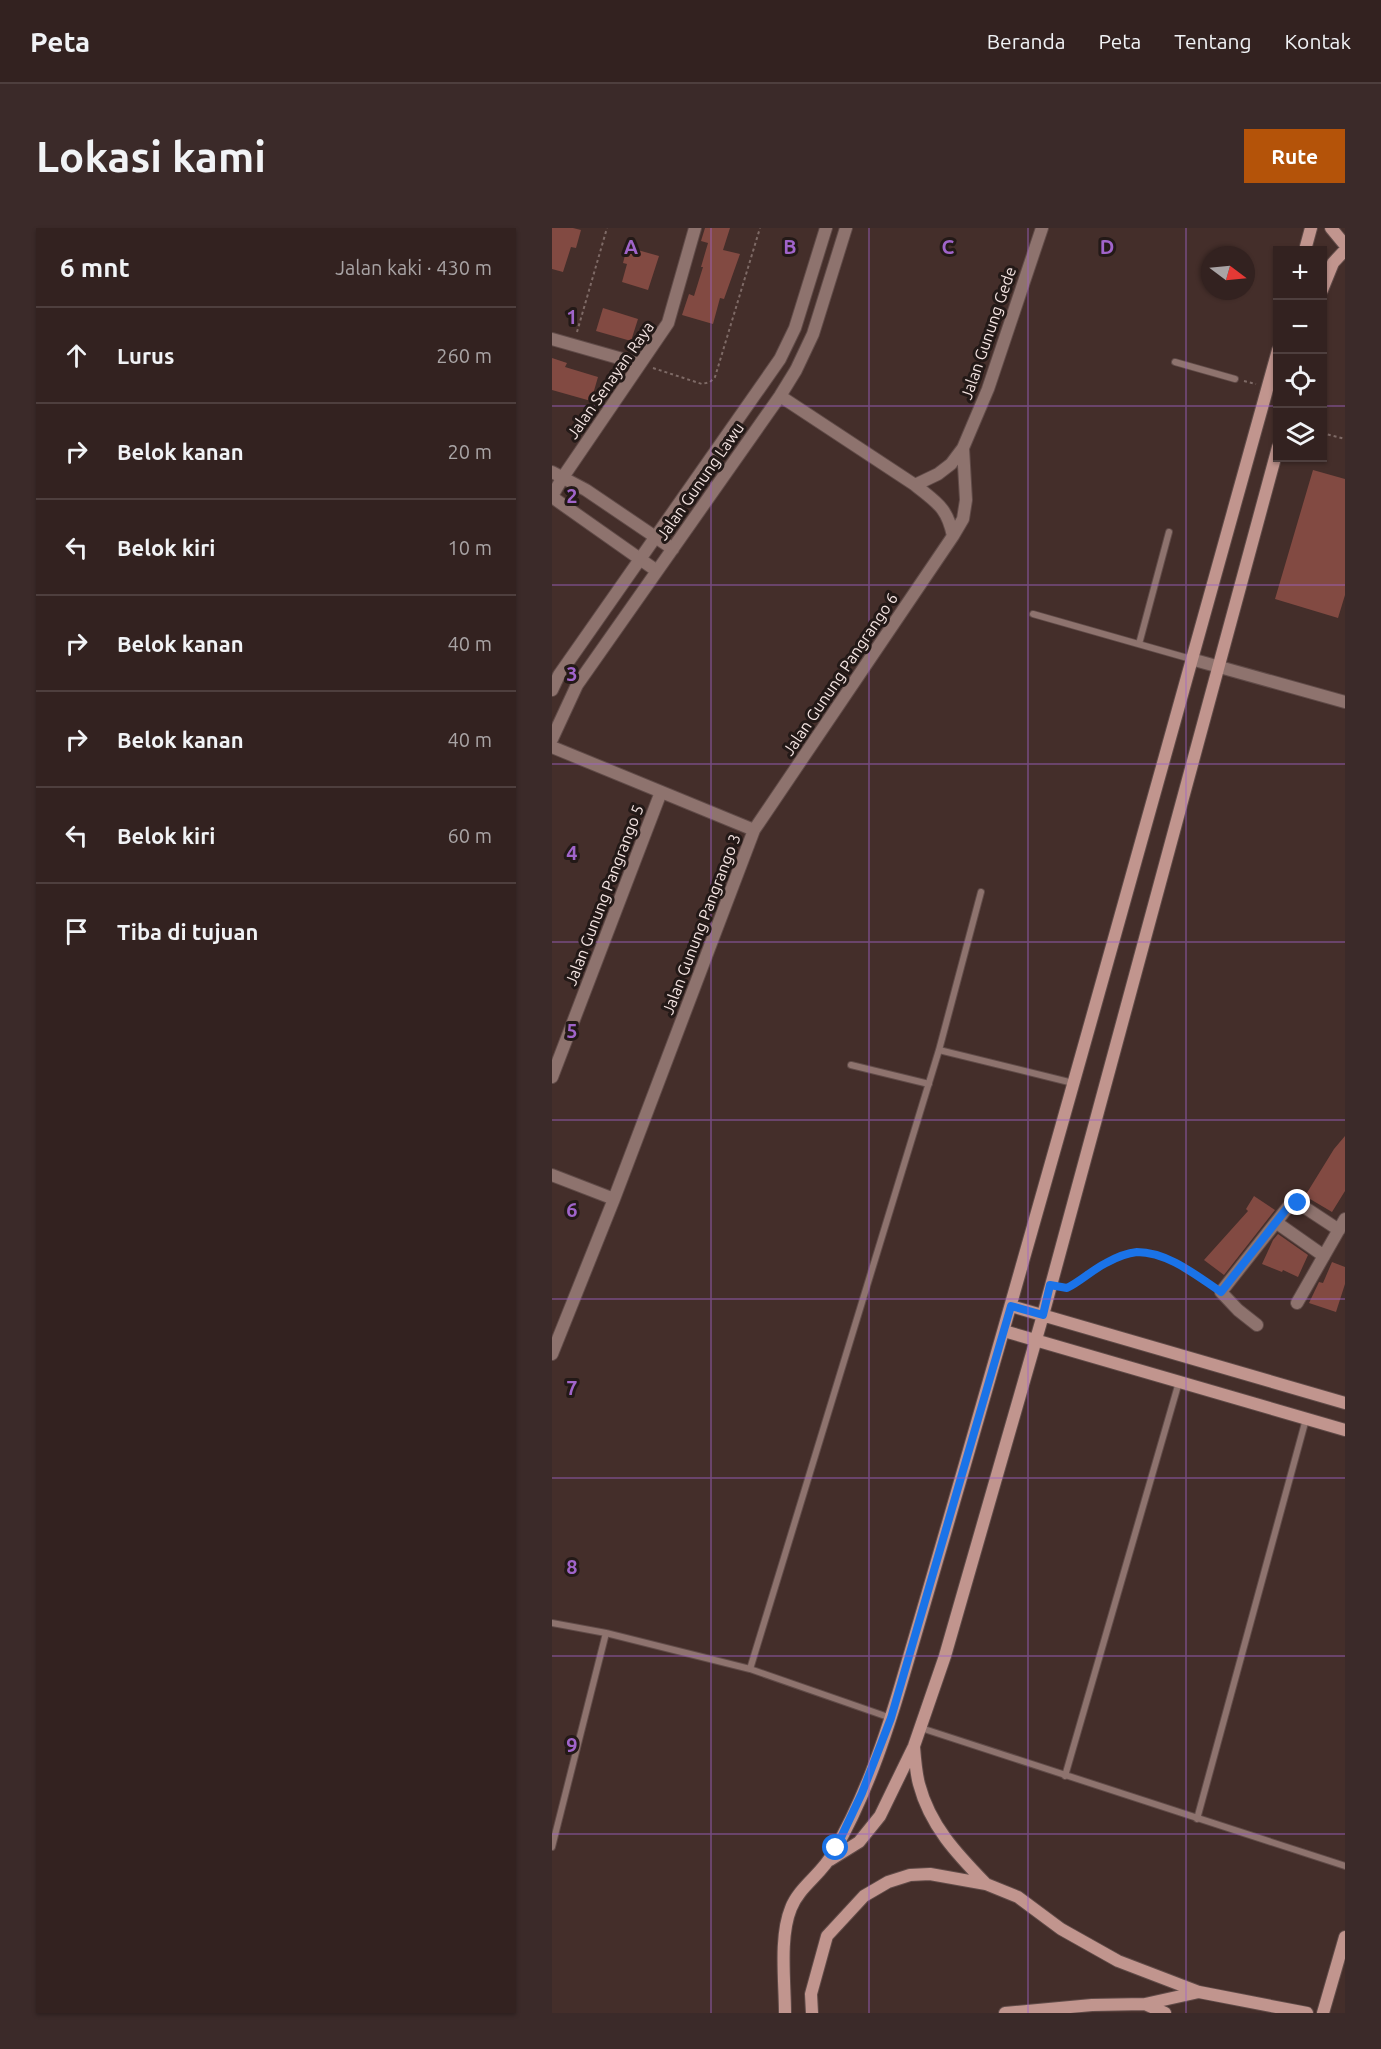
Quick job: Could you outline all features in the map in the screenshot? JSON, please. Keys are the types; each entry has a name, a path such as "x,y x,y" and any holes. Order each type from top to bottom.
{"street":[{"name":"Jalan Senayan Raya","path":"552,497 557,475 668,323 695,228"},
{"name":"Jalan Gunung Lawu","path":"552,690 559,675 654,536 780,360 795,328 826,228"},
{"name":"Jalan Gunung Lawu","path":"552,739 577,685 796,370 813,334 846,228"},
{"name":"Jalan Gunung Gede","path":"963,448 988,389 1042,228"},
{"path":"1306,246 1311,228"},
{"path":"1331,228 1345,245"},
{"path":"1327,279 1333,263 1345,250"},
{"path":"552,339 640,364"},
{"path":"785,2013 785,1937 788,1916 796,1898 829,1861 862,1793 891,1718 1004,1331 1277,354"},
{"path":"780,396 915,485 943,508 950,520 953,536"},
{"path":"915,485 938,474 951,464 963,448"},
{"name":"Jalan Gunung Pangrango 6","path":"754,830 963,519 966,500 963,448"},
{"path":"829,1861 859,1842 872,1828 914,1746 945,1656 1043,1315 1274,462"},
{"path":"557,475 586,490 673,549"},
{"path":"552,497 657,572"},
{"path":"1191,659 1345,702"},
{"name":"Jalan Gunung Pangrango 3","path":"552,747 754,830 614,1199 552,1353"},
{"name":"Jalan Gunung Pangrango 5","path":"552,1077 661,792"},
{"path":"552,1175 614,1199"},
{"path":"1257,1325 1221,1292 1288,1207 1298,1203 1342,1225 1297,1302"},
{"path":"1277,1223 1324,1256"},
{"path":"1011,1306 1345,1404"},
{"path":"1004,1331 1345,1430"},
{"path":"914,1746 918,1782 926,1808 940,1834 986,1884"},
{"path":"812,2013 811,1994 827,1936 864,1896 888,1882 910,1875 930,1874 986,1884 1018,1897 1061,1929 1118,1961 1199,1992 1306,2013"},
{"path":"1323,2013 1345,1937"},
{"path":"1005,2013 1092,2004 1145,2004 1199,1992"},
{"path":"1145,2004 1165,2013"}],"lane":[{"path":"1176,362 1236,380"},
{"path":"1139,644 1169,532"},
{"path":"1033,614 1191,659"},
{"path":"750,1669 929,1084 981,892"},
{"path":"939,1050 1073,1083"},
{"path":"851,1065 929,1084"},
{"path":"1065,1776 1179,1382"},
{"path":"1197,1819 1306,1418"},
{"path":"552,1623 606,1633 750,1669 891,1718"},
{"path":"552,1847 606,1633"},
{"path":"921,1728 1345,1866"}],"path":[{"path":"573,345 607,228"},
{"path":"640,364 702,384 710,382 715,377 760,228"},
{"path":"1236,380 1267,387"},
{"path":"1327,434 1345,439"},
{"path":"1050,1285 1067,1288 1106,1263 1137,1252 1168,1260 1221,1292"}],"building":[{"path":"552,228 581,230 576,248 571,247 563,272 552,269"},
{"path":"705,228 730,228 723,250 740,254 724,299 720,298 713,324 682,315 689,294 694,296 703,267 701,267 708,243 701,241"},
{"path":"627,247 659,256 648,290 622,282 627,264 623,263"},
{"path":"603,308 638,319 631,341 596,331"},
{"path":"552,358 567,363 565,367 598,377 591,401 552,390"},
{"path":"1313,470 1345,479 1345,595 1338,618 1275,599"},
{"path":"1345,1136 1345,1191 1332,1212 1305,1196 1334,1149"},
{"path":"1254,1196 1275,1210 1224,1275 1204,1260 1248,1211 1246,1209"},
{"path":"1278,1234 1308,1255 1298,1277 1262,1264"},
{"path":"1332,1262 1345,1267 1345,1284 1336,1312 1309,1303 1319,1282 1323,1283"}],"route":[{"path":"836,1848 862,1793 891,1718 1011,1306 1043,1315 1050,1285 1067,1288 1106,1263 1137,1252 1168,1260 1221,1292 1288,1207 1298,1203"}]}
